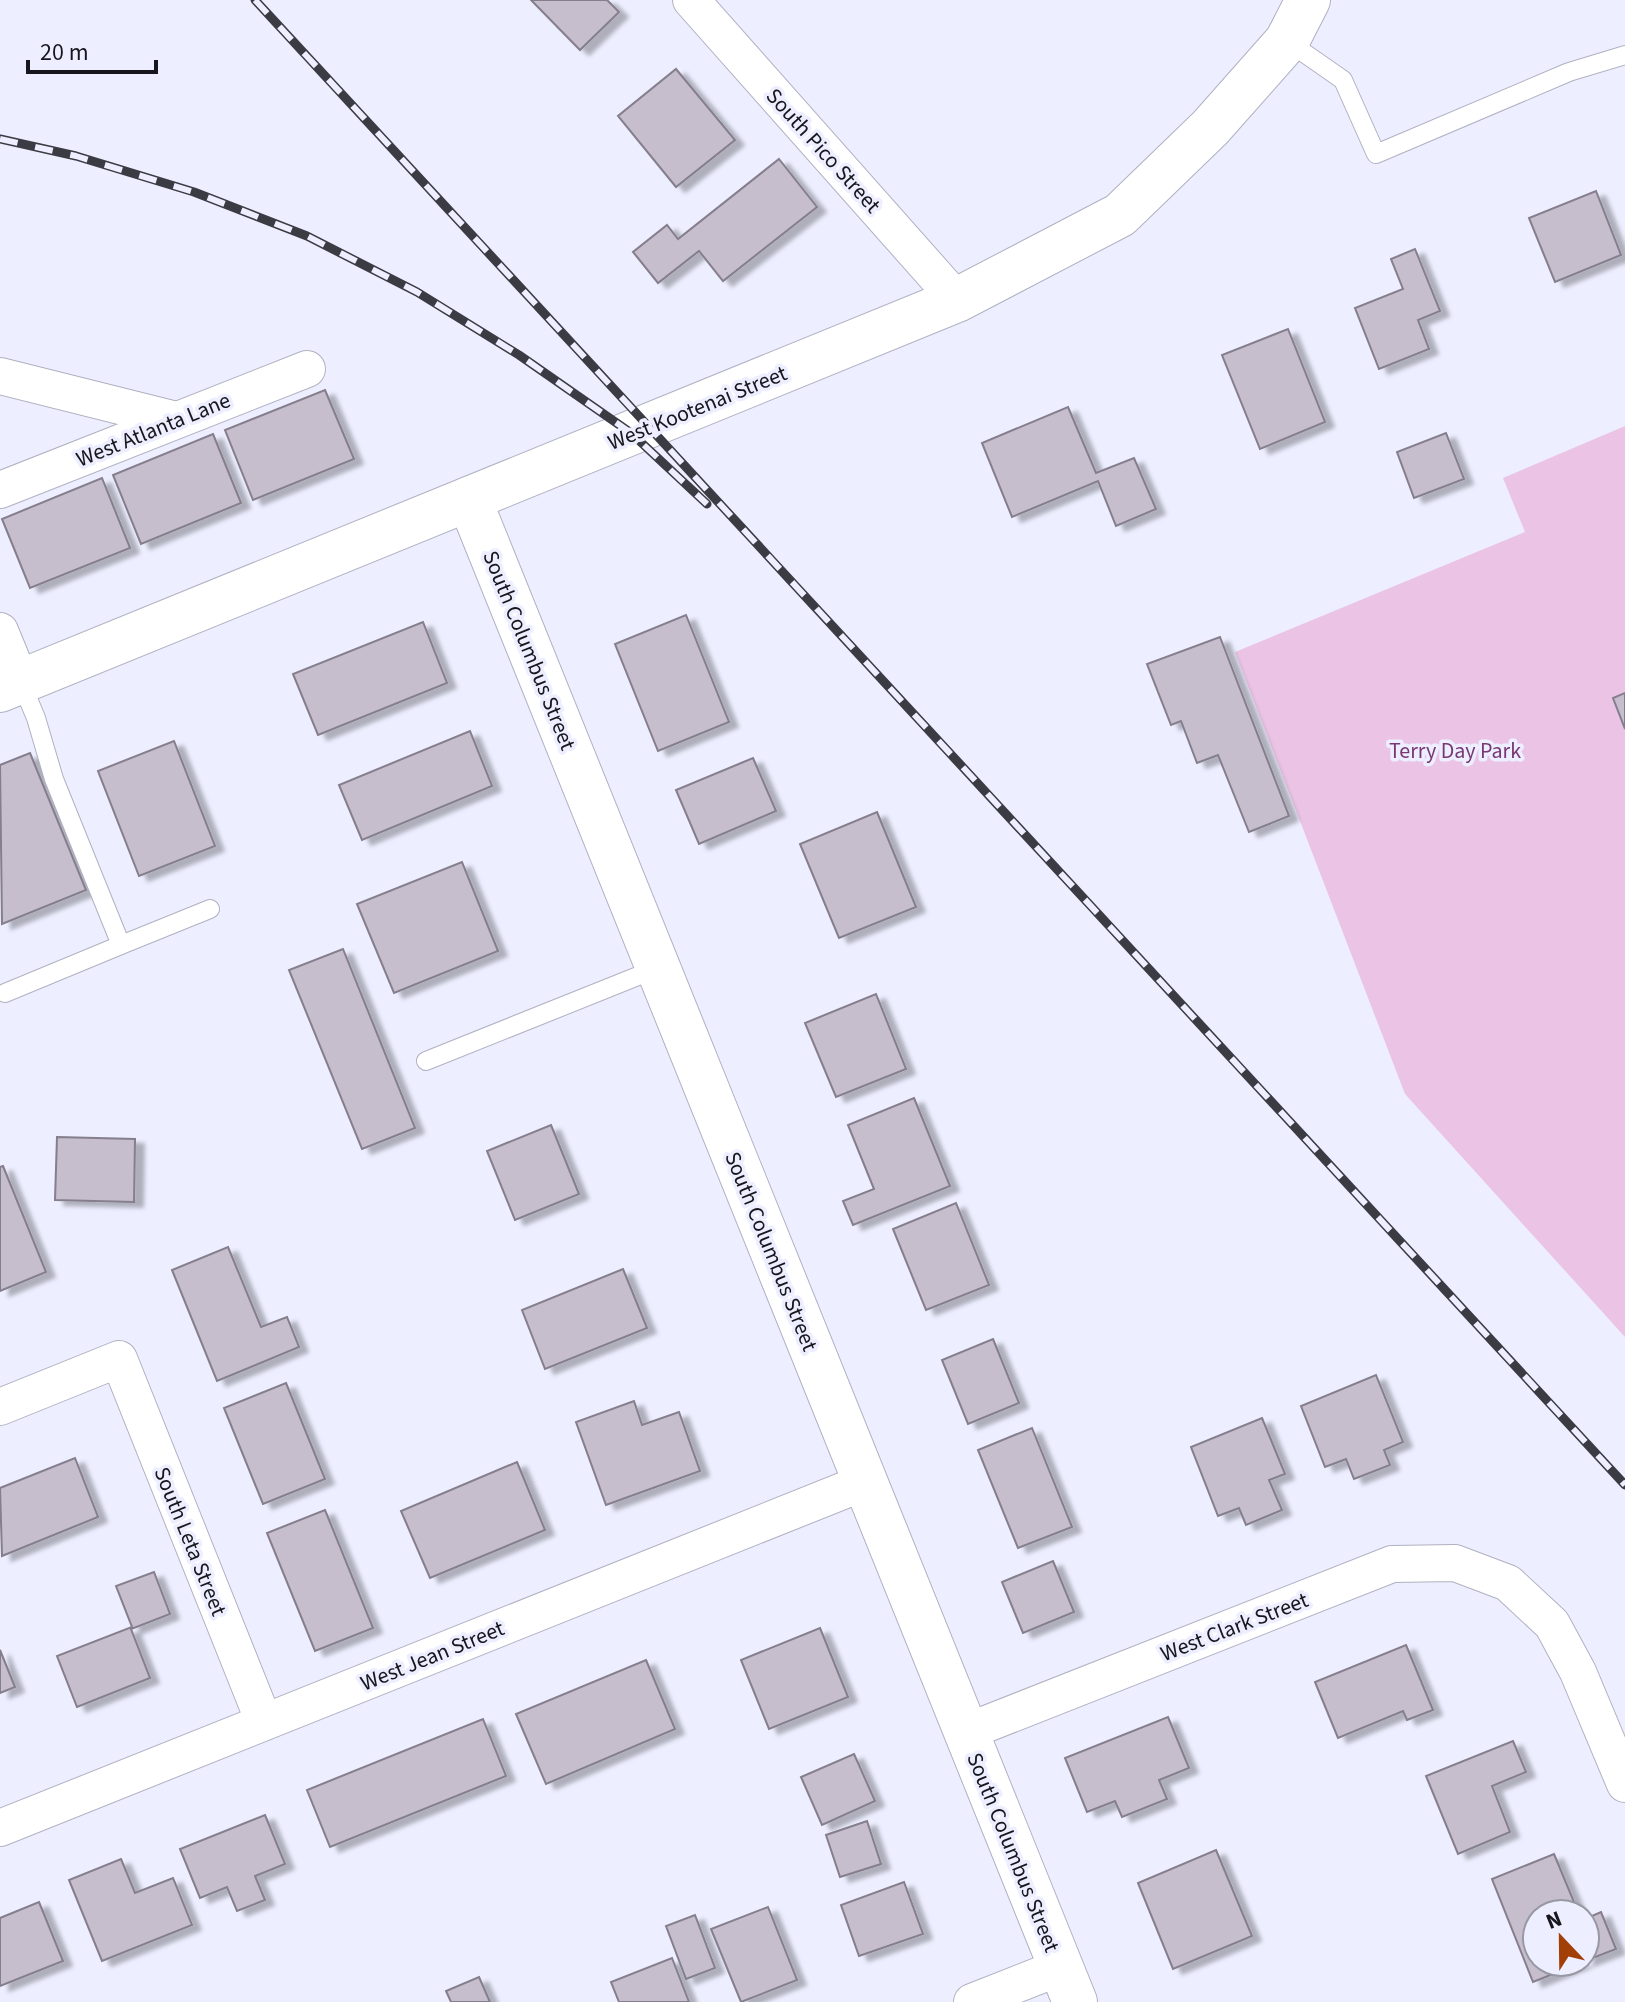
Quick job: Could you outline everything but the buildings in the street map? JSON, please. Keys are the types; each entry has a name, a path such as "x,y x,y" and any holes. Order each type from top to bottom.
{"street":[{"name":"South Pico Street","path":"691,0 957,300"},
{"name":"West Kootenai Street","path":"10,686 957,300 1120,215 1210,128 1287,41 1308,0"},
{"name":"West Atlanta Lane","path":"0,490 307,369"},
{"path":"0,376 176,420"},
{"name":"South Columbus Street","path":"469,499 1068,1984"},
{"path":"0,631 10,686"},
{"name":"South Leta Street","path":"0,1407 119,1359 264,1722"},
{"name":"West Jean Street","path":"0,1828 865,1482"},
{"name":"West Clark Street","path":"966,1732 1392,1564 1455,1563 1508,1583 1552,1624 1578,1672 1625,1784"},
{"path":"972,2002 1068,1984"}],"lane":[{"path":"1287,41 1343,80 1376,154 1569,72 1625,55"},
{"path":"10,686 36,718 54,779 121,945"},
{"path":"5,993 210,909"},
{"path":"426,1061 658,968"}],"green space":[{"name":"Terry Day Park","path":"1625,426 1625,1337 1405,1094 1235,652 1525,532 1503,478"}],"railway":[{"path":"255,0 1625,1485"},
{"path":"0,139 76,156 194,192 307,236 417,292 519,355 631,433 707,504"}]}
